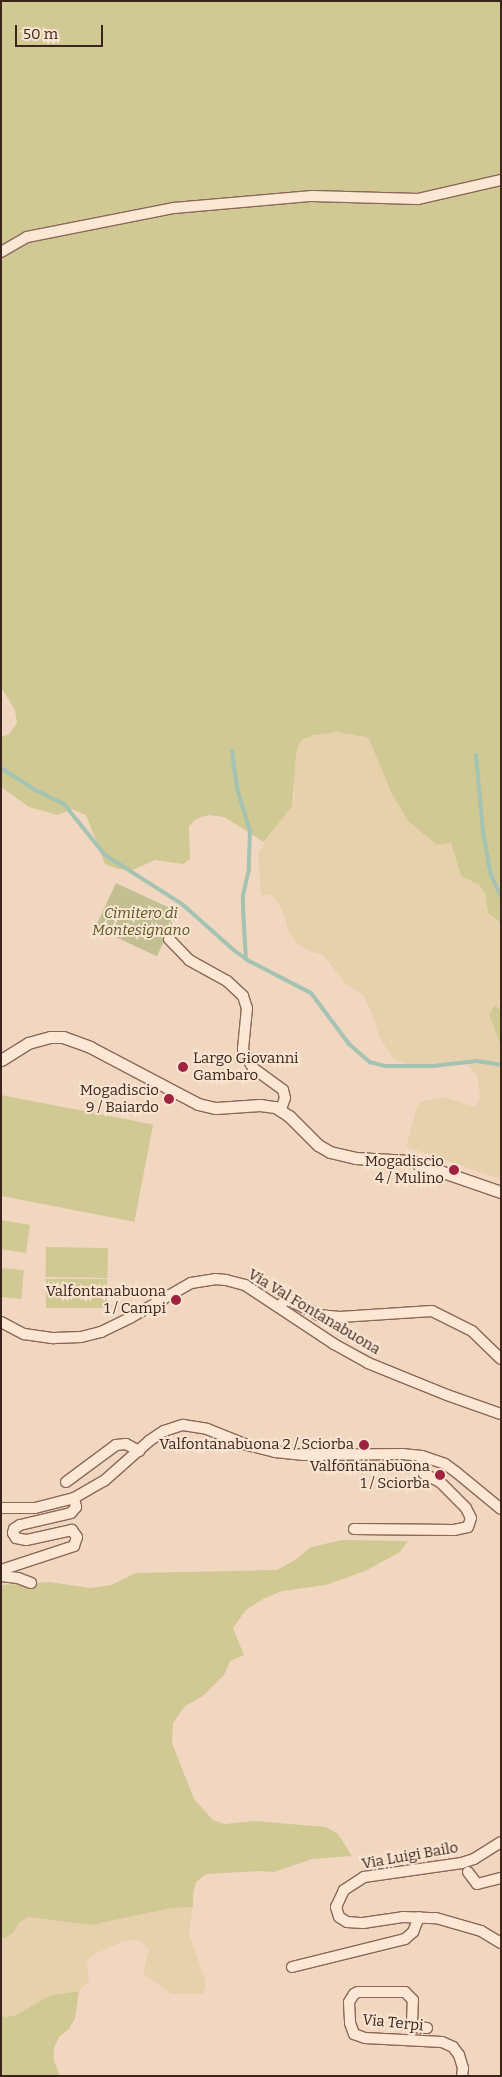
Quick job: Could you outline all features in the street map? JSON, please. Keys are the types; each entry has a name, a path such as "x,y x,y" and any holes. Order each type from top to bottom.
{"street":[{"path":"1,252 27,237 174,208 312,196 418,199 501,180"},
{"path":"169,939 189,960 227,981 243,996 247,1008 243,1049 245,1056 253,1068 283,1090 285,1098 281,1109"},
{"path":"1,1060 28,1043 50,1037 63,1037 90,1047 198,1104 216,1108 268,1105 281,1109 318,1145 330,1152 355,1158 410,1161 501,1192"},
{"name":"Via Val Fontanabuona","path":"1,1322 24,1334 54,1338 81,1337 101,1332 130,1318 191,1283 215,1278 245,1285 334,1344 368,1363 447,1395 501,1414"},
{"path":"279,1306 287,1299 318,1315 340,1317 432,1311 472,1331 501,1359"},
{"path":"1,1508 35,1508 74,1498 104,1481 164,1431 183,1425 207,1429 247,1445 276,1452 304,1455 402,1454 422,1456 445,1464 501,1509"},
{"path":"66,1482 120,1443 126,1444 138,1451"},
{"path":"354,1529 454,1530 468,1526 471,1518 466,1508 440,1482 424,1474 421,1468 422,1456"},
{"path":"1,1570 74,1546 77,1537 72,1530 26,1540 16,1538 13,1533 14,1529 20,1525 49,1519 73,1511 76,1507 74,1498"},
{"path":"1,1576 18,1578 31,1584"},
{"name":"Via Luigi Bailo","path":"501,1842 474,1859 462,1863 364,1878 344,1890 336,1907 342,1920 351,1923 419,1917 436,1918 481,1931 501,1943"},
{"name":"Via Luigi Bailo","path":"468,1872 477,1884 501,1878"},
{"path":"292,1967 405,1939 417,1926 419,1917"},
{"name":"Via Terpi","path":"427,2028 414,2027 412,2024 413,2000 405,1992 358,1992 349,2002 350,2023 354,2034 364,2038 442,2042 453,2047 459,2055 463,2068 462,2076"}],"shaded area":[{"path":"1,1 501,1 501,923 488,913 485,893 479,885 461,876 451,843 437,845 408,821 391,792 369,739 364,737 337,732 314,735 303,740 299,744 296,755 292,806 264,842 224,817 209,815 201,817 189,826 190,859 183,864 155,860 133,870 118,869 105,864 86,815 72,809 57,815 29,807 1,787 1,737 9,734 17,723 15,710 1,687"},
{"path":"325,733 343,733 369,739 391,792 408,821 437,845 451,843 461,876 479,885 485,893 488,913 501,923 501,1011 495,1005 489,1014 501,1047 501,1179 406,1147 417,1107 421,1102 443,1097 476,1107 480,1097 477,1075 465,1062 415,1067 394,1059 380,1039 364,996 345,983 323,955 307,950 297,943 289,933 284,915 276,900 271,895 261,895 258,853 294,800 294,768 299,744 309,737"},
{"path":"495,1005 501,1011 501,1047 489,1014"},
{"path":"1,1095 153,1125 134,1222 1,1196"},
{"path":"1,1220 30,1225 26,1253 1,1249"},
{"path":"46,1247 108,1248 107,1278 45,1277"},
{"path":"1,1268 24,1270 21,1299 1,1297"},
{"path":"46,1279 107,1279 107,1308 46,1308"},
{"path":"342,1540 408,1541 400,1552 365,1571 326,1585 282,1591 263,1599 246,1610 233,1628 244,1655 230,1661 224,1675 203,1696 185,1706 173,1723 172,1743 194,1799 213,1820 225,1824 254,1821 326,1827 338,1834 352,1856 312,1859 274,1872 206,1874 196,1882 193,1894 193,1907 172,1908 91,1925 28,1917 19,1923 14,1932 6,1938 1,1938 1,1585 50,1582 90,1588 111,1585 136,1573 277,1570 295,1560 311,1547"},
{"path":"193,1907 189,1933 206,1982 203,1994 171,1994 143,1973 149,1950 142,1942 132,1940 122,1942 95,1954 87,1961 89,1981 79,1991 49,1996 14,2016 4,2017 1,2014 1,1938 6,1938 14,1932 19,1923 28,1917 91,1925 172,1908"},
{"path":"79,1991 75,2018 69,2029 59,2037 54,2048 54,2061 60,2076 1,2076 1,2014 4,2017 14,2016 49,1996"}],"green space":[{"name":"Cimitero di Montesignano","path":"116,883 178,912 157,956 95,927"}],"waterway":[{"path":"232,752 237,788 250,831 249,869 243,896 246,959"},
{"path":"476,755 483,832 491,875 501,896"},
{"path":"1,768 35,790 64,804 105,855 182,904 235,951 249,961 311,993 349,1044 370,1062 385,1066 433,1066 477,1061 501,1065"}],"place":[{"name":"Largo Giovanni Gambaro","path":"183,1067"},
{"name":"Mogadiscio 9 / Baiardo","path":"169,1099"},
{"name":"Mogadiscio 4 / Mulino","path":"454,1170"},
{"name":"Valfontanabuona 1 / Campi","path":"176,1300"},
{"name":"Valfontanabuona 2 / Sciorba","path":"364,1445"},
{"name":"Valfontanabuona 1 / Sciorba","path":"440,1475"}]}
